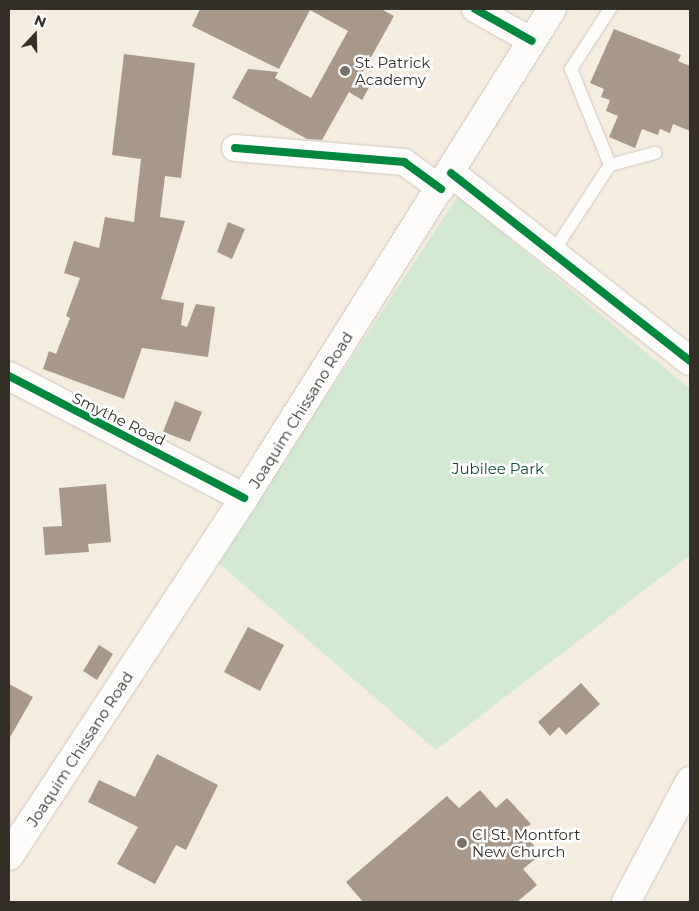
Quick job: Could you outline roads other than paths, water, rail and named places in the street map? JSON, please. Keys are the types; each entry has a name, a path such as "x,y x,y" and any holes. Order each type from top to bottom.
{"main road":[{"name":"Joaquim Chissano Road","path":"11,848 244,498 446,181 552,9"},
{"path":"446,181 552,252 690,360"},
{"name":"Smythe Road","path":"9,376 244,498"},
{"path":"626,902 690,782"}],"street":[{"path":"475,9 532,41"},
{"path":"235,148 404,162 446,181"}],"lane":[{"path":"610,9 570,69 610,165"},
{"path":"552,252 610,165 654,153"}],"place":[{"name":"St. Patrick Academy","path":"345,71"},
{"name":"CI St. Montfort New Church","path":"462,843"}],"park label":[{"name":"Jubilee Park","path":"498,469"}]}
